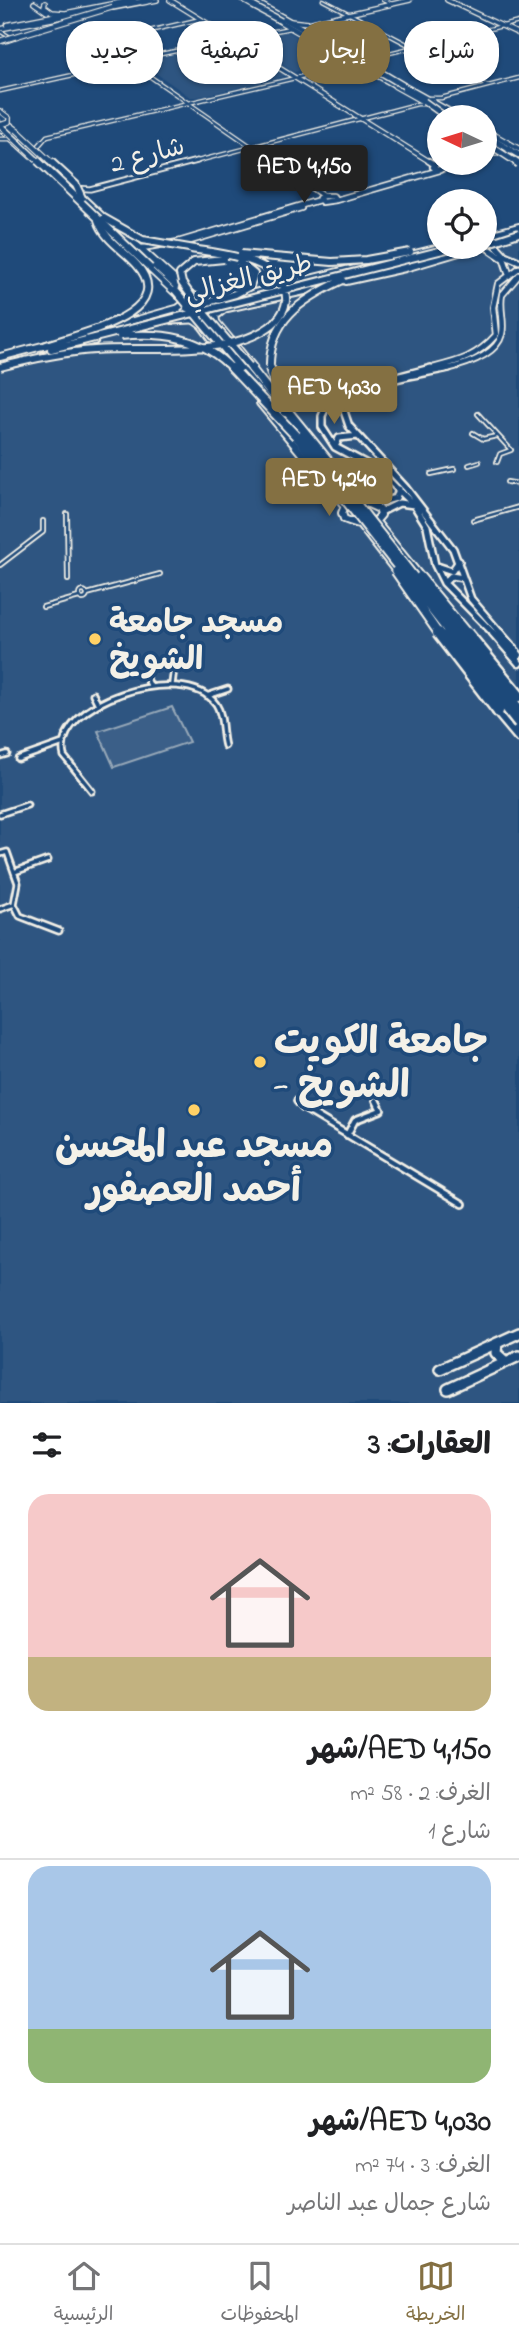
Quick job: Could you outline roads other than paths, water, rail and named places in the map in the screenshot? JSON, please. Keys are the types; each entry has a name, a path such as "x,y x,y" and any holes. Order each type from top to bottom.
{"highway":[{"path":"3,28 134,0"},
{"path":"111,6 144,0"},
{"path":"111,6 149,0"},
{"path":"243,0 429,105"},
{"path":"253,0 439,105"},
{"path":"0,40 128,1"},
{"path":"295,27 315,33 404,86"},
{"path":"0,128 32,148 175,290 519,710"},
{"path":"0,128 17,130 76,185 101,219 201,310 285,412 519,723"},
{"path":"0,128 83,197"},
{"path":"497,141 519,153"},
{"path":"497,145 519,164"},
{"path":"0,362 74,352 217,346 253,335 274,323 282,314 286,301 285,292 281,283 268,269 233,256 143,240 101,219"},
{"path":"0,362 117,321 136,307 143,298 146,284 142,271 102,232 101,219"},
{"path":"497,235 519,229"},
{"path":"497,235 519,229"},
{"path":"191,248 298,261 332,262 366,260 427,250"},
{"path":"397,256 427,250"},
{"name":"طريق الغزالي","path":"47,347 427,251"},
{"path":"181,312 328,283 427,252"},
{"name":"طريق الغزالي","path":"181,312 427,254"},
{"path":"181,312 187,308 194,306 202,304 245,290 254,281 253,272 243,263 224,259 203,260 185,267 180,274 181,281 183,285 191,295 199,304 201,306 201,310"},
{"path":"346,281 434,259"},
{"path":"285,412 270,368 269,355 276,331 291,312 312,295 368,268"},
{"path":"47,347 137,335 174,337 200,344 223,359 296,436"},
{"path":"388,550 436,593 519,699"},
{"path":"388,550 414,602 498,711 519,734"}],"main road":[{"path":"3,28 157,0"},
{"path":"243,0 295,27"},
{"path":"253,0 287,24"},
{"path":"3,28 49,13 64,13 128,1"},
{"path":"390,79 422,101"},
{"path":"390,84 422,101"},
{"path":"405,99 440,105"},
{"path":"0,111 9,118 9,122 0,128 10,139 92,212 176,294 181,312 201,326 254,397 345,506"},
{"path":"497,139 509,143 519,153"},
{"path":"498,145 510,152 519,153"},
{"path":"32,148 189,292 219,306 217,322 362,501"},
{"path":"519,229 496,241 496,248 509,258 519,261"},
{"path":"497,238 502,238"},
{"name":"طريق الغزالي","path":"194,321 218,315 225,309 346,281 427,252"},
{"path":"497,252 504,259 509,274"},
{"name":"طريق الغزالي","path":"0,362 181,312 189,300 223,300 397,256"},
{"name":"طريق الغزالي","path":"0,362 152,317 181,312"},
{"path":"345,506 362,501 373,504 381,512 376,522 361,526"},
{"path":"345,506 342,513 344,519 361,526 519,734"},
{"path":"376,522 519,699"}],"street":[{"path":"169,0 203,20"},
{"path":"323,0 404,42"},
{"path":"383,0 391,4"},
{"path":"283,25 311,22 410,0"},
{"path":"447,0 519,34"},
{"path":"33,2 47,1"},
{"path":"47,1 44,6 49,13"},
{"path":"33,2 49,13"},
{"path":"163,29 203,20"},
{"path":"499,27 519,22"},
{"path":"287,24 295,27"},
{"path":"0,40 13,39 3,28"},
{"path":"283,69 427,160"},
{"path":"32,148 47,136 297,75"},
{"path":"0,91 66,76"},
{"name":"شارع 2","path":"75,188 90,189 519,78"},
{"path":"163,83 322,199 336,200 427,174"},
{"path":"483,84 487,86"},
{"path":"437,103 441,98"},
{"path":"509,143 519,143"},
{"path":"497,154 510,152"},
{"path":"142,248 155,249 290,211 331,195 427,167"},
{"name":"شارع 2","path":"83,197 90,189"},
{"path":"331,195 336,200"},
{"path":"152,257 155,249"},
{"path":"519,268 498,284 496,335 482,351 470,358 346,390 326,407 322,416 324,431 335,447 372,466 400,489 414,505 427,526 435,565 443,583 483,622 519,663"},
{"path":"519,275 497,296 502,335 492,351 472,361 362,390 350,399 345,407 349,426 421,507 459,561 471,599 519,655"},
{"path":"498,284 506,286"},
{"path":"478,414 512,450 499,454 497,462"},
{"path":"324,431 340,434 349,426"},
{"path":"473,433 483,439 498,435"},
{"path":"335,447 335,442 342,436 358,436"},
{"path":"469,465 479,462"},
{"path":"431,474 454,469"},
{"path":"507,482 519,484"},
{"path":"373,504 396,498 400,489"},
{"path":"381,512 399,503 414,505"},
{"path":"473,520 519,507"},
{"path":"67,514 68,580"},
{"path":"0,565 43,532 43,521"},
{"path":"435,565 452,571 459,561"},
{"path":"43,607 79,597 82,592 87,594 160,574"},
{"path":"443,583 452,576 463,578"},
{"path":"172,684 174,668"},
{"path":"146,677 151,687"},
{"path":"92,791 88,779 74,771 66,761 63,743 75,718 98,704 151,687 172,684 190,688 206,696 220,711 222,722 219,733 225,746"},
{"path":"206,696 228,689"},
{"path":"93,694 98,704"},
{"path":"18,759 63,743"},
{"path":"0,757 7,754"},
{"path":"0,814 27,805"},
{"path":"0,854 7,852 18,883 14,904 20,916 59,932"},
{"path":"14,872 48,860"},
{"path":"0,909 14,904"},
{"path":"346,1135 355,1120 381,1110 376,1100"},
{"path":"297,1101 303,1108 346,1135 463,1204"},
{"path":"440,1369 519,1333"},
{"path":"497,1343 496,1353 506,1362"},
{"path":"448,1389 519,1356"}],"place":[{"name":"مسجد جامعة الشويخ","path":"95,639"},
{"name":"جامعة الكويت - الشويخ","path":"260,1062"},
{"name":"مسجد عبد المحسن أحمد العصفور","path":"194,1110"}]}
